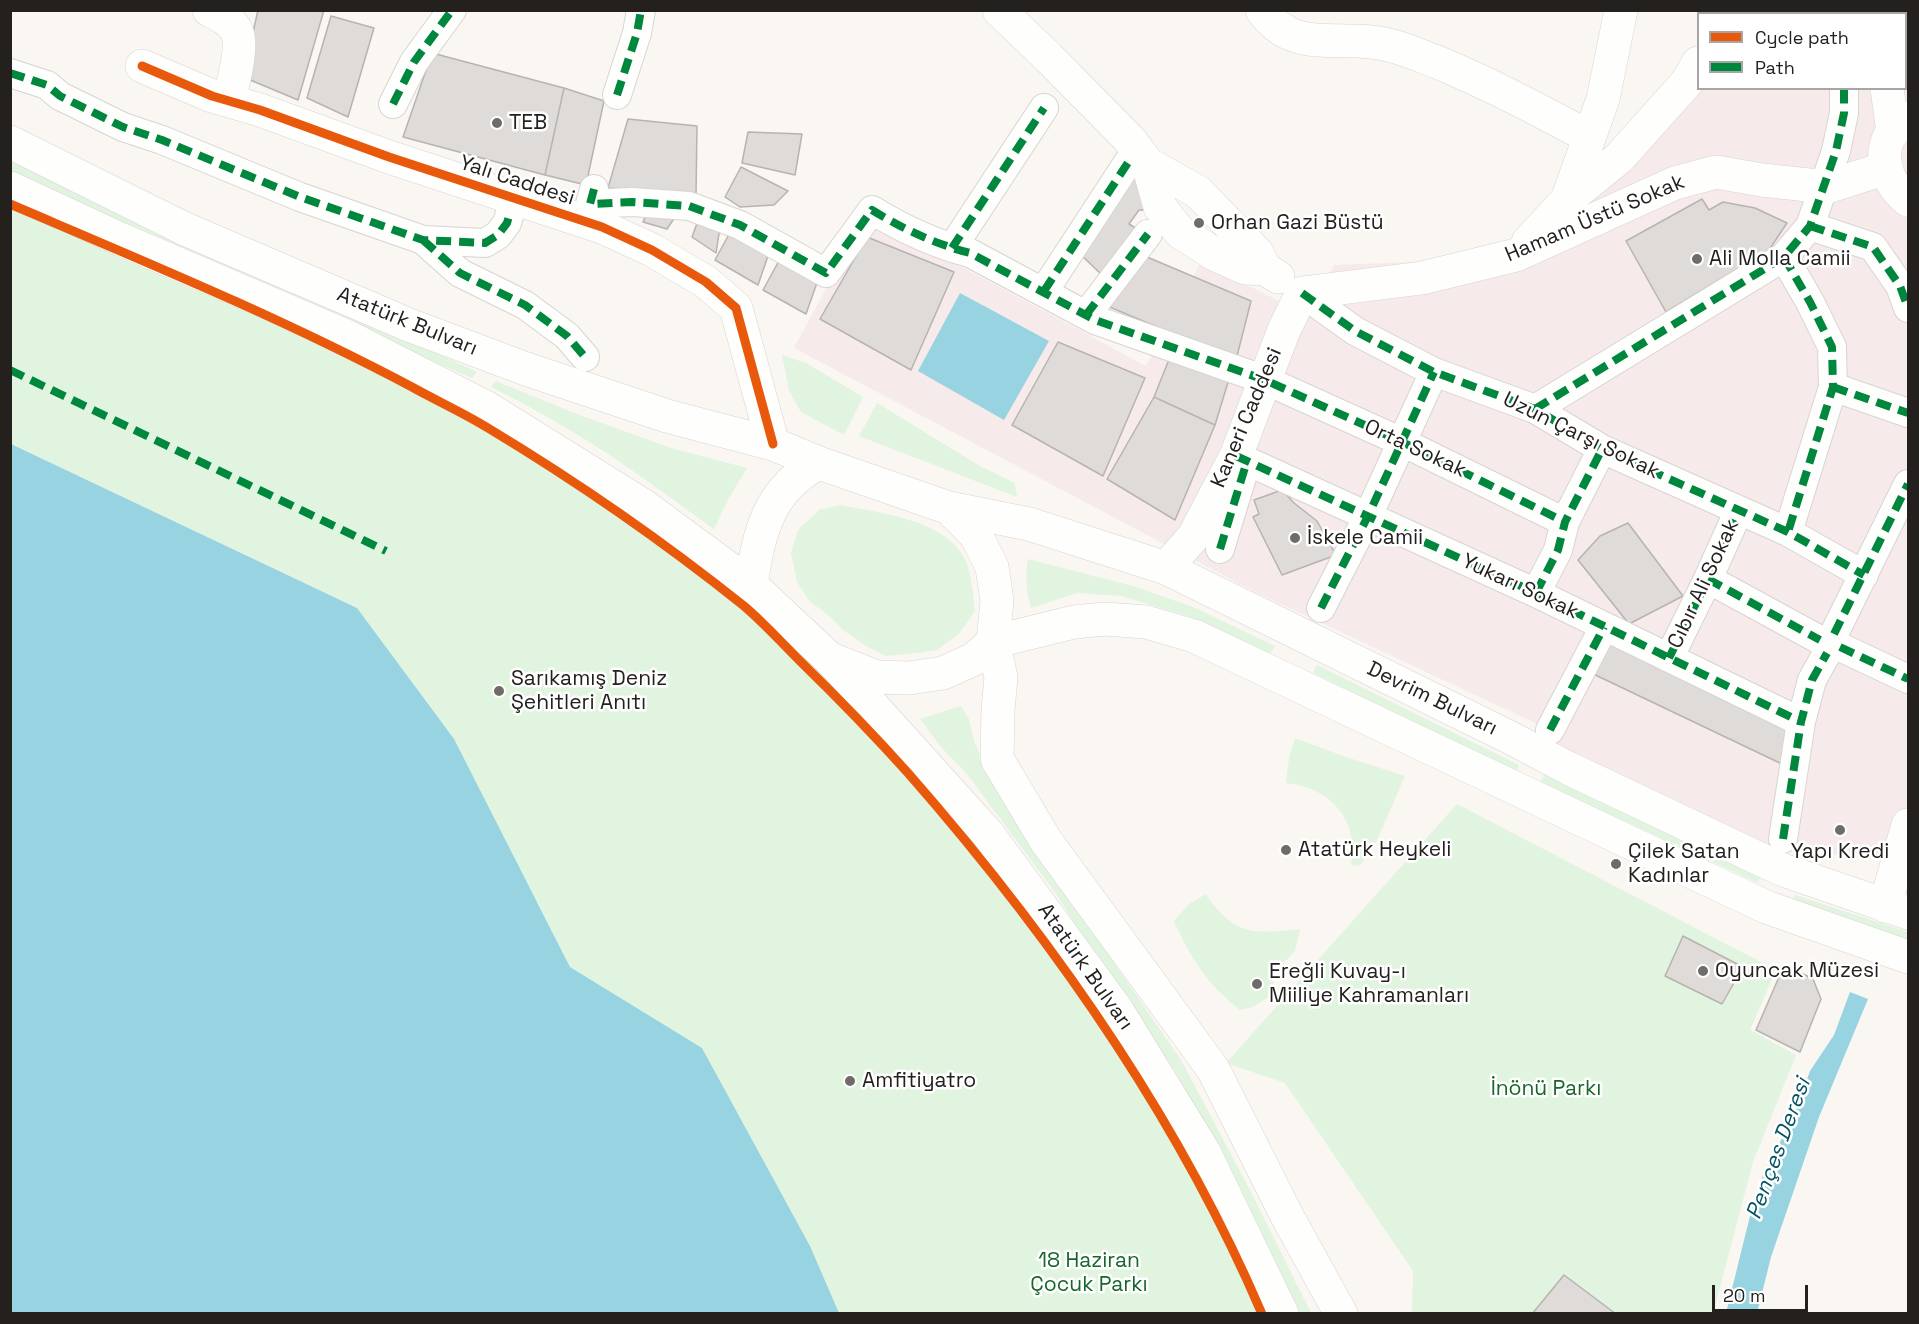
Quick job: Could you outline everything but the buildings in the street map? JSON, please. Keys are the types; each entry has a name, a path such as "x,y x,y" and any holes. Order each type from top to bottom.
{"main road":[{"path":"209,10 225,18 237,31 239,43 229,100"},
{"path":"999,10 1130,140 1138,163 1198,192 1257,253 1265,269 1302,293"},
{"path":"1262,10 1272,24 1304,40 1372,42 1408,51 1525,102 1589,137"},
{"path":"1567,200 1603,99 1621,10"},
{"path":"1516,255 1567,200 1618,158 1687,82 1697,65"},
{"name":"Yalı Caddesi","path":"142,66 212,96 602,227 652,250 706,282 736,308 773,444"},
{"path":"1888,90 1901,125 1885,155 1886,168 1890,181 1908,200"},
{"name":"Atatürk Bulvarı","path":"10,142 185,229 409,325 526,369 667,416 773,444 819,463 949,508 976,535 992,567 997,600 993,642 1001,677 998,759 1046,842 1213,1069 1286,1214 1341,1314"},
{"name":"Hamam Üstü Sokak","path":"1302,293 1422,278 1516,255 1675,183 1716,172 1827,187 1886,168"},
{"name":"Atatürk Bulvarı","path":"10,188 122,240 348,338 487,408 644,506 751,585 831,660 988,834 1117,1010 1204,1152 1281,1314"},
{"name":"Kaneri Caddesi","path":"1166,568 1194,536 1242,458 1264,380 1302,293"},
{"path":"751,585 757,546 764,523 777,499 791,481 819,463"},
{"name":"Devrim Bulvarı","path":"949,508 1029,524 1166,568 1568,768 1783,870 1897,909"},
{"name":"Devrim Bulvarı","path":"993,642 1074,622 1105,619 1146,622 1194,636 1766,908 1908,957"},
{"name":"Atatürk Bulvarı","path":"831,660 877,676 909,678 943,673 974,659 993,642"},
{"path":"1897,909 1899,863 1908,825"}],"street":[{"path":"393,104 414,62 452,10"},
{"path":"617,95 637,33 641,10"},
{"path":"10,73 47,85 60,96 123,127 162,140 300,197 423,240 485,243 498,235 507,223 510,213"},
{"path":"1535,409 1784,257 1810,226 1836,151 1844,112 1844,90"},
{"path":"952,248 1044,108"},
{"path":"1044,291 1138,163"},
{"name":"Orta Sokak","path":"592,197 688,206 740,225 826,273 872,210 904,230 970,253 1086,315 1264,380 1402,442 1565,522"},
{"path":"1810,226 1874,247 1900,286 1908,308"},
{"path":"1086,315 1148,234"},
{"path":"423,240 460,273 525,305 567,336 585,357"},
{"path":"1784,257 1832,347 1833,387 1788,532"},
{"name":"Uzun Çarşı Sokak","path":"1302,293 1355,331 1434,372 1535,409 1602,448 1788,532 1864,575"},
{"path":"1321,608 1368,516 1434,372"},
{"path":"1833,387 1908,413"},
{"path":"1536,593 1558,550 1565,522 1602,448"},
{"path":"1221,549 1242,458"},
{"name":"Yukarı Sokak","path":"1242,458 1536,593 1801,722"},
{"path":"1783,839 1801,722 1812,681 1908,484"},
{"name":"Cıbır Ali Sokak","path":"1669,658 1739,510"},
{"path":"1708,579 1830,643 1908,679"},
{"path":"1550,730 1604,627"}],"shaded area":[{"path":"1908,11 1908,866 1876,855 1869,858 1843,857 1783,839 1765,847 1547,742 1550,730 1253,591 794,348 866,215 1146,366 1201,262 1309,316 1334,265 1440,261 1527,235 1697,89 1907,90 1907,12 1729,12"}],"green space":[{"path":"11,156 477,372 472,378 109,224 11,178"},
{"name":"18 Haziran Çocuk Parkı","path":"11,197 477,415 601,494 742,599 860,710 988,860 1132,1058 1229,1229 1266,1313 839,1313 810,1246 702,1048 570,967 540,907 357,608 11,444"},
{"path":"782,355 806,363 863,397 844,435 801,412 789,391"},
{"path":"496,381 577,414 671,448 747,468 714,529 592,444 491,387"},
{"path":"877,403 980,466 1015,483 1017,497 859,436"},
{"path":"840,505 912,521 946,537 959,549 969,570 975,611 959,634 937,650 886,656 843,630 827,614 810,602 797,582 791,553 798,530 819,510"},
{"path":"1028,559 1133,586 1193,607 1275,646 1269,656 1188,616 1121,596 1077,593 1031,608 1026,583"},
{"path":"1317,665 1519,765 1516,772 1313,673"},
{"path":"961,706 969,719 974,741 988,773 1181,1060 1251,1192 1311,1313 1297,1313 1176,1072 1091,951 1059,898 967,774 940,746 920,719"},
{"path":"1295,738 1405,776 1377,840 1360,866 1351,865 1351,833 1338,809 1316,791 1286,783 1289,758"},
{"path":"1544,775 1760,877 1758,883 1540,782"},
{"name":"İnönü Parkı","path":"1457,804 1776,970 1750,1030 1796,1055 1753,1162 1713,1314 1412,1313 1413,1271 1285,1083 1226,1063"},
{"path":"1206,894 1226,918 1246,929 1269,932 1300,929 1295,951 1277,970 1270,996 1253,1007 1240,1010 1218,990 1201,970 1174,921 1189,904"},
{"path":"1795,895 1908,932 1908,939 1792,901"}],"water":[{"path":"960,293 1049,341 1004,420 918,371"},
{"path":"11,444 357,608 454,739 570,967 702,1048 810,1246 839,1313 11,1313"},
{"name":"Pençes Deresi","path":"1850,992 1868,999 1819,1117 1771,1257 1757,1313 1726,1313 1751,1212 1763,1175 1793,1117 1810,1071 1834,1035"}],"marked path":[{"path":"393,104 414,62 452,10"},
{"path":"617,95 637,33 641,10"},
{"path":"10,73 47,85 60,96 123,127 162,140 300,197 423,240 485,243 498,235 507,223 510,213"},
{"path":"1535,409 1784,257 1810,226 1836,151 1844,113 1844,90"},
{"path":"952,248 1044,108"},
{"path":"1044,291 1129,161"},
{"path":"594,189 590,204 632,202 689,206 740,225 826,273 872,210 920,235 970,253 1095,320 1265,380 1402,442 1565,522"},
{"path":"1810,226 1873,247 1900,286 1908,308"},
{"path":"1086,315 1148,234"},
{"path":"423,240 460,273 525,305 567,336 585,357"},
{"path":"1784,257 1832,347 1833,387 1788,532"},
{"path":"1302,293 1355,331 1434,372 1535,409 1602,449 1788,532 1864,575"},
{"path":"10,370 386,551"},
{"path":"1321,608 1368,516 1434,372"},
{"path":"1833,387 1908,413"},
{"path":"1536,593 1558,550 1565,522 1602,449"},
{"path":"1236,456 1536,593 1801,722"},
{"path":"1220,549 1247,461"},
{"path":"1834,634 1908,484"},
{"path":"1669,658 1739,510"},
{"path":"1708,579 1820,640"},
{"path":"1550,730 1604,627"},
{"path":"1840,647 1908,679"},
{"path":"1783,839 1801,722 1812,680 1827,653"}],"cycle path":[{"path":"142,66 212,96 260,110 389,157 602,227 652,250 706,282 736,308 773,444"},
{"path":"10,204 264,314 470,417 619,513 714,582 766,626 908,773 1011,898 1060,963 1150,1098 1191,1168 1262,1314"}],"place":[{"name":"TEB","path":"497,123"},
{"name":"Orhan Gazi Büstü","path":"1199,223"},
{"name":"Ali Molla Camii","path":"1697,259"},
{"name":"İskele Camii","path":"1295,538"},
{"name":"Sarıkamış Deniz Şehitleri Anıtı","path":"499,691"},
{"name":"Yapı Kredi","path":"1840,830"},
{"name":"Atatürk Heykeli","path":"1286,850"},
{"name":"Çilek Satan Kadınlar","path":"1616,864"},
{"name":"Oyuncak Müzesi","path":"1703,971"},
{"name":"Ereğli Kuvay-ı Miiliye Kahramanları","path":"1257,984"},
{"name":"Amfitiyatro","path":"850,1081"}]}
